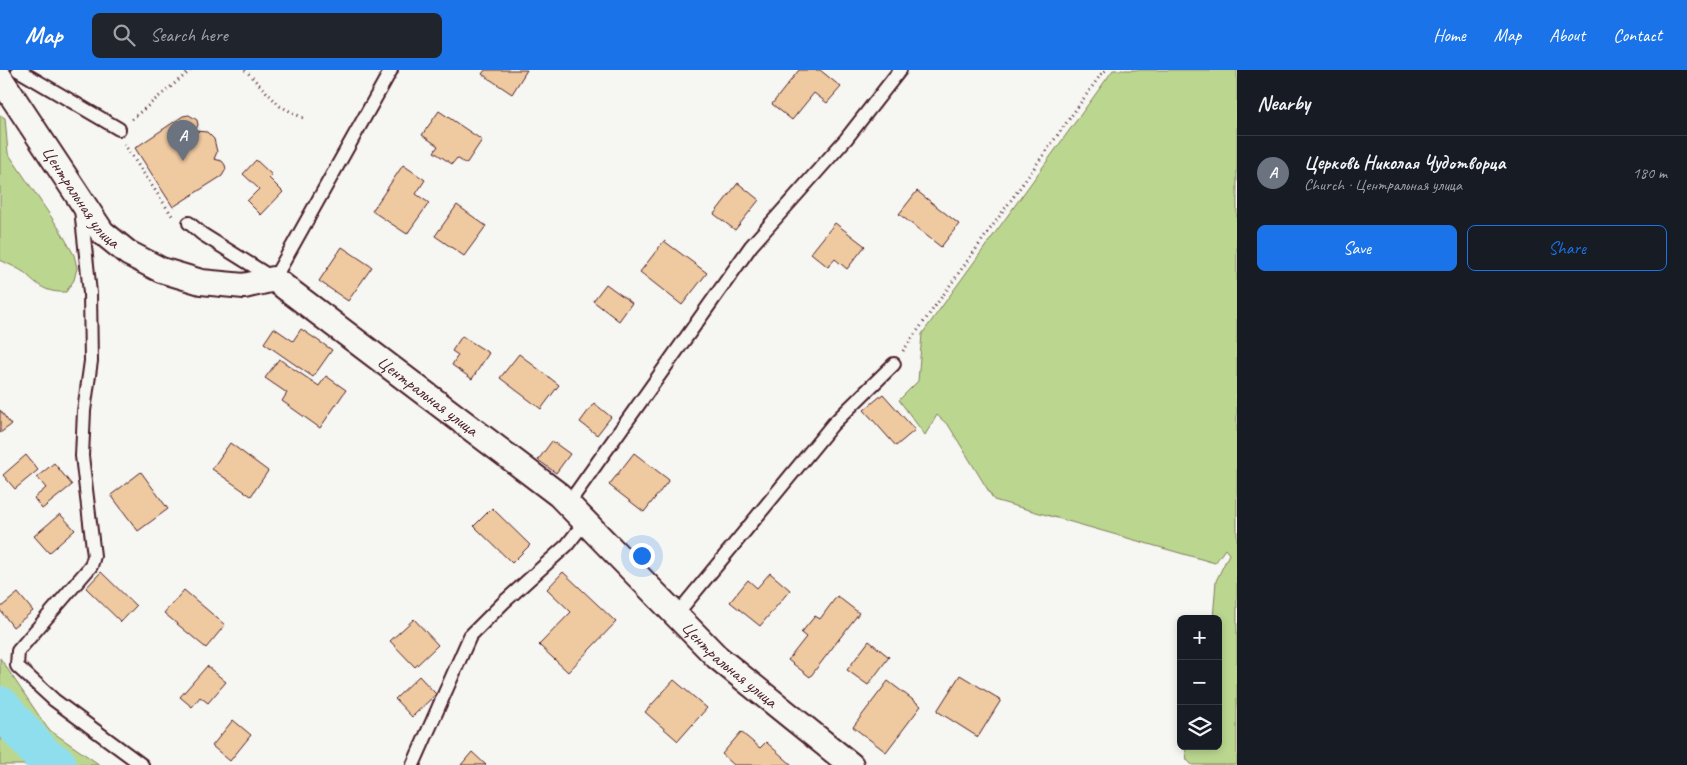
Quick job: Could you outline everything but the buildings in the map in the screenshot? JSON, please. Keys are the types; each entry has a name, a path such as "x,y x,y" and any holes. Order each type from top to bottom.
{"street":[{"name":"Центральная улица","path":"0,78 102,232 128,253 161,270 201,282 244,286 274,280 559,495 717,657 851,765"}],"lane":[{"path":"18,70 119,130"},
{"path":"189,223 202,234 274,280 391,70"},
{"path":"568,504 751,246 846,139 900,70"},
{"path":"80,201 90,293 91,360 84,411 82,456 94,556 91,566 18,651 17,666 54,700 142,765"},
{"path":"676,615 833,424 894,364"},
{"path":"413,765 470,636 504,602 567,545 585,522"}],"path":[{"path":"189,223 181,223 170,216 120,137 119,130 191,70"},
{"path":"245,70 280,106 305,118"},
{"path":"894,364 1096,81 1106,70"}],"green space":[{"path":"1113,70 1237,70 1237,765 1192,765 1187,760 1186,750 1222,750 1222,615 1213,615 1216,581 1229,554 1225,549 1215,563 994,500 949,426 937,415 925,435 899,400 918,381 922,334"},
{"path":"0,115 5,118 8,153 60,230 74,255 77,268 74,280 66,292 43,288 22,271 0,260"},
{"path":"0,658 48,729 100,765 0,765"}],"waterway":[{"path":"0,706 43,756 57,765"}],"place":[{"name":"Церковь Николая Чудотворца","path":"183,161"}]}
